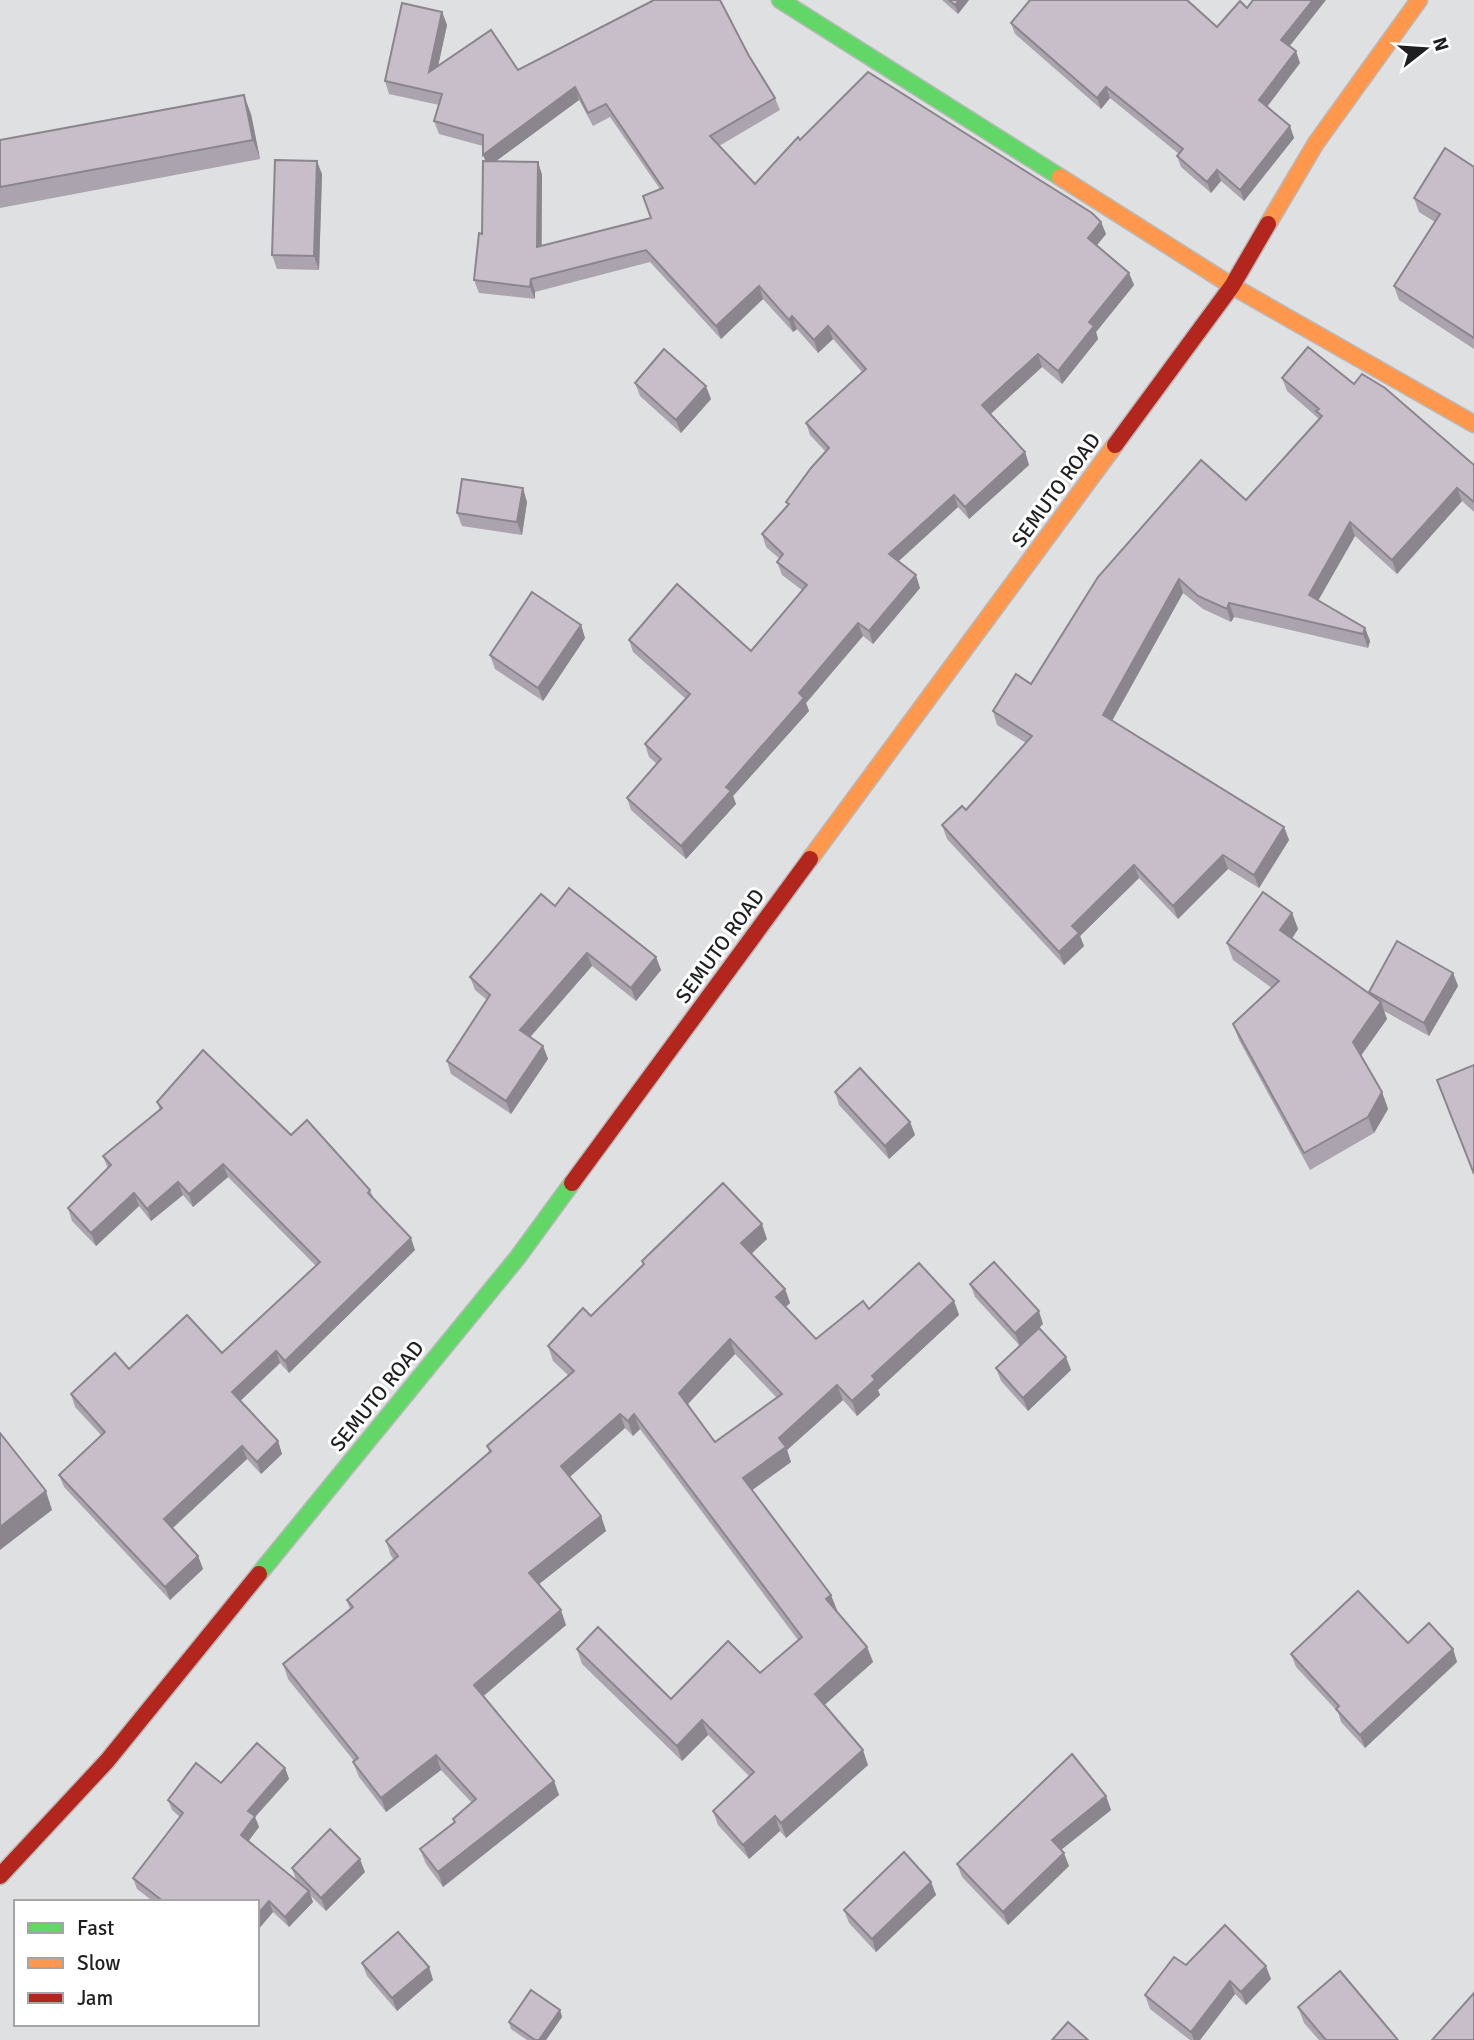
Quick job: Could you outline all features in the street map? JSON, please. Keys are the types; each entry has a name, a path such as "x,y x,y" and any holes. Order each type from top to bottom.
{"main road":[{"path":"780,0 1232,286 1474,424"},
{"name":"SEMUTO ROAD","path":"0,1876 107,1761 518,1256 1232,286 1316,143 1419,0"}],"building":[{"path":"654,0 720,0 749,56 775,98 710,136 755,184 798,137 800,140 868,72 1092,213 1101,222 1088,238 1129,273 1089,322 1094,326 1058,371 1038,354 982,405 1025,452 965,507 954,495 889,554 916,575 869,631 858,623 799,693 804,698 726,787 731,791 681,846 627,798 661,759 645,744 690,694 629,640 677,584 751,651 807,585 777,562 783,554 762,534 789,504 786,502 829,448 806,423 866,369 828,326 814,340 792,316 789,320 759,286 716,326 646,250 531,279 530,287 474,280 479,233 482,234 483,161 538,162 537,247 651,218 643,196 663,188 606,104 588,113 575,87 483,155 483,135 434,121 442,94 385,81 402,3 442,12 429,72 491,30 518,70"},
{"path":"1030,0 1187,0 1217,27 1240,1 1247,8 1253,0 1313,0 1281,40 1296,51 1259,100 1290,126 1240,190 1217,170 1207,182 1177,156 1183,149 1106,87 1097,98 1011,23"},
{"path":"244,95 253,140 0,187 0,140"},
{"path":"1445,148 1474,167 1474,338 1394,286 1440,214 1414,198"},
{"path":"275,160 317,161 314,256 272,255"},
{"path":"1308,347 1354,384 1362,374 1385,388 1474,465 1474,502 1457,488 1392,560 1350,522 1309,595 1365,628 1363,634 1229,603 1227,609 1198,596 1179,579 1103,715 1284,827 1254,875 1223,855 1173,906 1134,865 1072,926 1079,933 1059,952 942,825 962,806 966,810 1032,736 993,711 1016,674 1031,684 1098,577 1201,460 1246,500 1322,416 1316,411 1319,409 1282,378"},
{"path":"664,349 706,386 676,420 635,383"},
{"path":"462,479 523,488 517,522 457,513"},
{"path":"532,592 581,625 538,688 490,655"},
{"path":"569,888 656,957 631,988 587,953 520,1030 543,1046 506,1101 447,1061 490,995 470,977 541,894 555,906"},
{"path":"1263,892 1292,913 1280,930 1381,1002 1353,1042 1382,1092 1368,1117 1304,1153 1233,1024 1279,981 1227,943"},
{"path":"1397,941 1453,973 1424,1023 1369,992"},
{"path":"203,1050 291,1135 307,1120 370,1190 368,1193 411,1238 285,1361 276,1351 232,1392 278,1441 257,1462 242,1446 164,1519 198,1556 165,1587 59,1475 105,1432 71,1394 115,1353 129,1369 187,1315 222,1353 320,1262 223,1164 189,1194 178,1182 147,1209 134,1193 91,1233 68,1208 111,1165 103,1156 162,1108 157,1102"},
{"path":"1474,1065 1474,1174 1437,1080"},
{"path":"860,1068 910,1122 885,1146 835,1092"},
{"path":"723,1183 762,1224 741,1243 785,1289 776,1297 816,1339 863,1301 869,1309 919,1263 954,1301 872,1376 875,1380 852,1401 837,1385 779,1438 786,1447 743,1478 831,1595 826,1599 867,1647 815,1694 863,1750 781,1823 775,1816 743,1845 713,1811 754,1772 702,1720 677,1746 577,1649 598,1627 671,1699 728,1641 760,1673 802,1637 634,1414 628,1421 620,1414 561,1466 601,1516 529,1573 561,1610 474,1685 554,1781 438,1872 420,1849 455,1822 453,1819 476,1799 436,1755 381,1798 353,1762 358,1758 283,1664 353,1607 347,1600 398,1556 386,1541 491,1451 487,1446 574,1371 548,1346 583,1308 591,1316 644,1264 642,1261","holes":["730,1339 782,1394 715,1442 679,1393"]},
{"path":"994,1262 1039,1311 1015,1333 970,1284"},
{"path":"1039,1328 1066,1357 1023,1398 996,1368"},
{"path":"0,1433 46,1491 0,1527"},
{"path":"1358,1591 1408,1643 1429,1623 1453,1649 1360,1735 1336,1709 1339,1706 1291,1654"},
{"path":"257,1743 285,1768 248,1811 255,1816 241,1835 309,1891 285,1917 269,1901 259,1913 259,1900 161,1900 133,1878 183,1813 168,1800 196,1763 221,1783"},
{"path":"1072,1754 1106,1796 1052,1840 1064,1853 1003,1912 957,1864"},
{"path":"330,1829 360,1859 321,1898 292,1868"},
{"path":"904,1852 931,1882 872,1939 844,1910"},
{"path":"1225,1925 1266,1966 1241,1992 1230,1981 1191,2032 1145,1995 1174,1957 1186,1965"},
{"path":"398,1932 429,1967 392,1998 362,1963"},
{"path":"1340,1971 1398,2040 1326,2040 1298,2007"},
{"path":"531,1990 560,2010 539,2040 509,2022"},
{"path":"1474,1993 1474,2040 1432,2040"},
{"path":"1068,2022 1088,2040 1052,2040"}],"traffic: fast":[{"path":"780,0 1060,177"},
{"path":"259,1574 518,1257 572,1183"}],"traffic: slow":[{"path":"1268,224 1316,143 1419,0"},
{"path":"1060,177 1232,286 1474,424"},
{"path":"810,859 1115,445"}],"traffic: jam":[{"path":"1115,445 1232,286 1268,224"},
{"path":"572,1183 810,859"},
{"path":"0,1876 107,1761 259,1574"}]}
